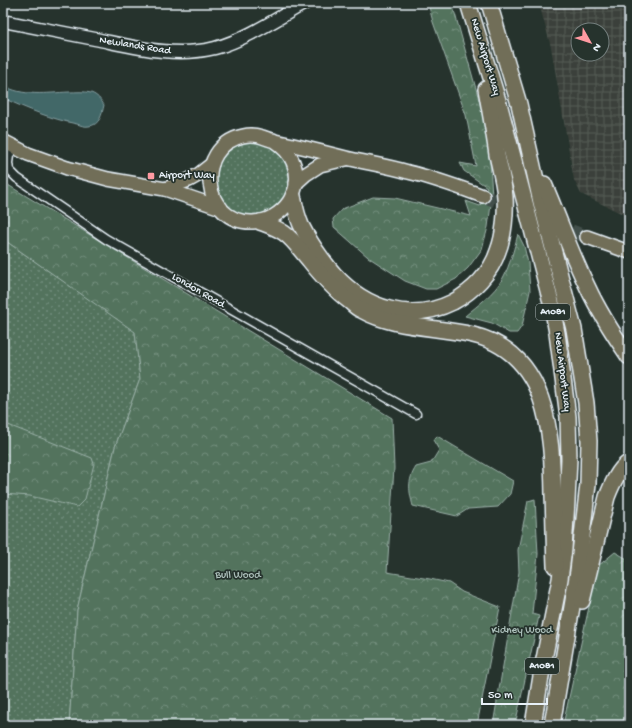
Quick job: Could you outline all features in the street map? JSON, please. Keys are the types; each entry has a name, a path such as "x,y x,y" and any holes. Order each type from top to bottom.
{"highway":[{"name":"New Airport Way","path":"468,3 500,107 552,306 568,417 569,459 564,549 560,579 543,664 533,725"},
{"name":"New Airport Way","path":"488,3 519,104 541,202 574,329 586,403 589,441 588,484 583,532 552,725"},
{"name":"A1081","path":"295,190 297,214 305,234 335,275 354,292 369,302 385,308 406,312 427,310 445,305 461,298 488,271 498,251 505,223 505,197 475,25"},
{"name":"A1081","path":"529,148 588,289 600,312 629,356"},
{"name":"A1081","path":"260,222 285,234 293,241 322,278 340,295 360,310 379,319 400,324 449,330 488,339 518,358 538,388 547,419 553,463 555,573 554,607"},
{"name":"A1081","path":"560,674 588,576 607,497 619,472 629,462"}],"main road":[{"path":"348,158 320,165 306,174 285,208 273,217 260,222 238,220 229,215 214,199 210,188 209,176 216,155 232,140 242,136 253,135 263,136 273,140 410,172 483,196"},
{"path":"273,140 282,146 294,163 296,173 295,190"},
{"name":"London Road","path":"8,144 28,154 87,174 165,189 221,208"},
{"path":"165,189 189,180 212,164"},
{"path":"587,237 629,252"}],"street":[{"name":"Newlands Road","path":"3,21 128,46 171,52 195,52 216,48 235,41 305,3"},
{"name":"London Road","path":"8,144 9,170 17,178 82,223 120,247 416,414"}],"shaded area":[{"path":"539,3 629,3 629,217 581,194 574,180 551,47"}],"green space":[{"path":"428,3 452,3 478,96 489,144 492,197 488,227 482,249 468,268 456,279 436,289 426,289 405,281 368,257 334,227 333,219 342,209 373,197 395,198 471,216 466,201 480,206 487,187 464,171 460,163 476,166 466,115 433,22"},
{"path":"246,142 260,142 274,148 284,158 290,172 290,186 284,200 274,210 260,216 246,216 232,210 222,200 216,186 216,172 222,158 232,148"},
{"name":"Bull Wood","path":"3,182 392,418 394,468 387,572 449,583 462,592 500,607 477,725 69,725 77,610 115,447 140,379 135,332 3,239"},
{"path":"518,234 524,246 528,263 530,291 522,326 517,333 509,333 492,323 465,316 486,299 503,278 512,257"},
{"path":"3,239 135,331 140,379 115,447 77,610 69,725 3,725"},
{"path":"3,423 92,458 94,464 85,499 77,507 30,496 3,494"},
{"path":"437,436 513,481 510,494 498,507 468,509 457,516 413,506 410,491 411,477 416,467 431,463 439,450 433,440"},
{"name":"Kidney Wood","path":"535,499 538,554 532,614 539,616 515,725 493,725 519,572 518,550 528,501"},
{"name":"Kidney Wood","path":"615,552 629,560 629,725 563,725 598,566"}],"water":[{"path":"3,85 10,89 26,93 88,92 97,96 104,105 96,124 84,126 30,110 3,98"}],"tunnel":[{"path":"483,196 587,237"}],"place":[{"name":"Airport Way","path":"151,176"}]}
